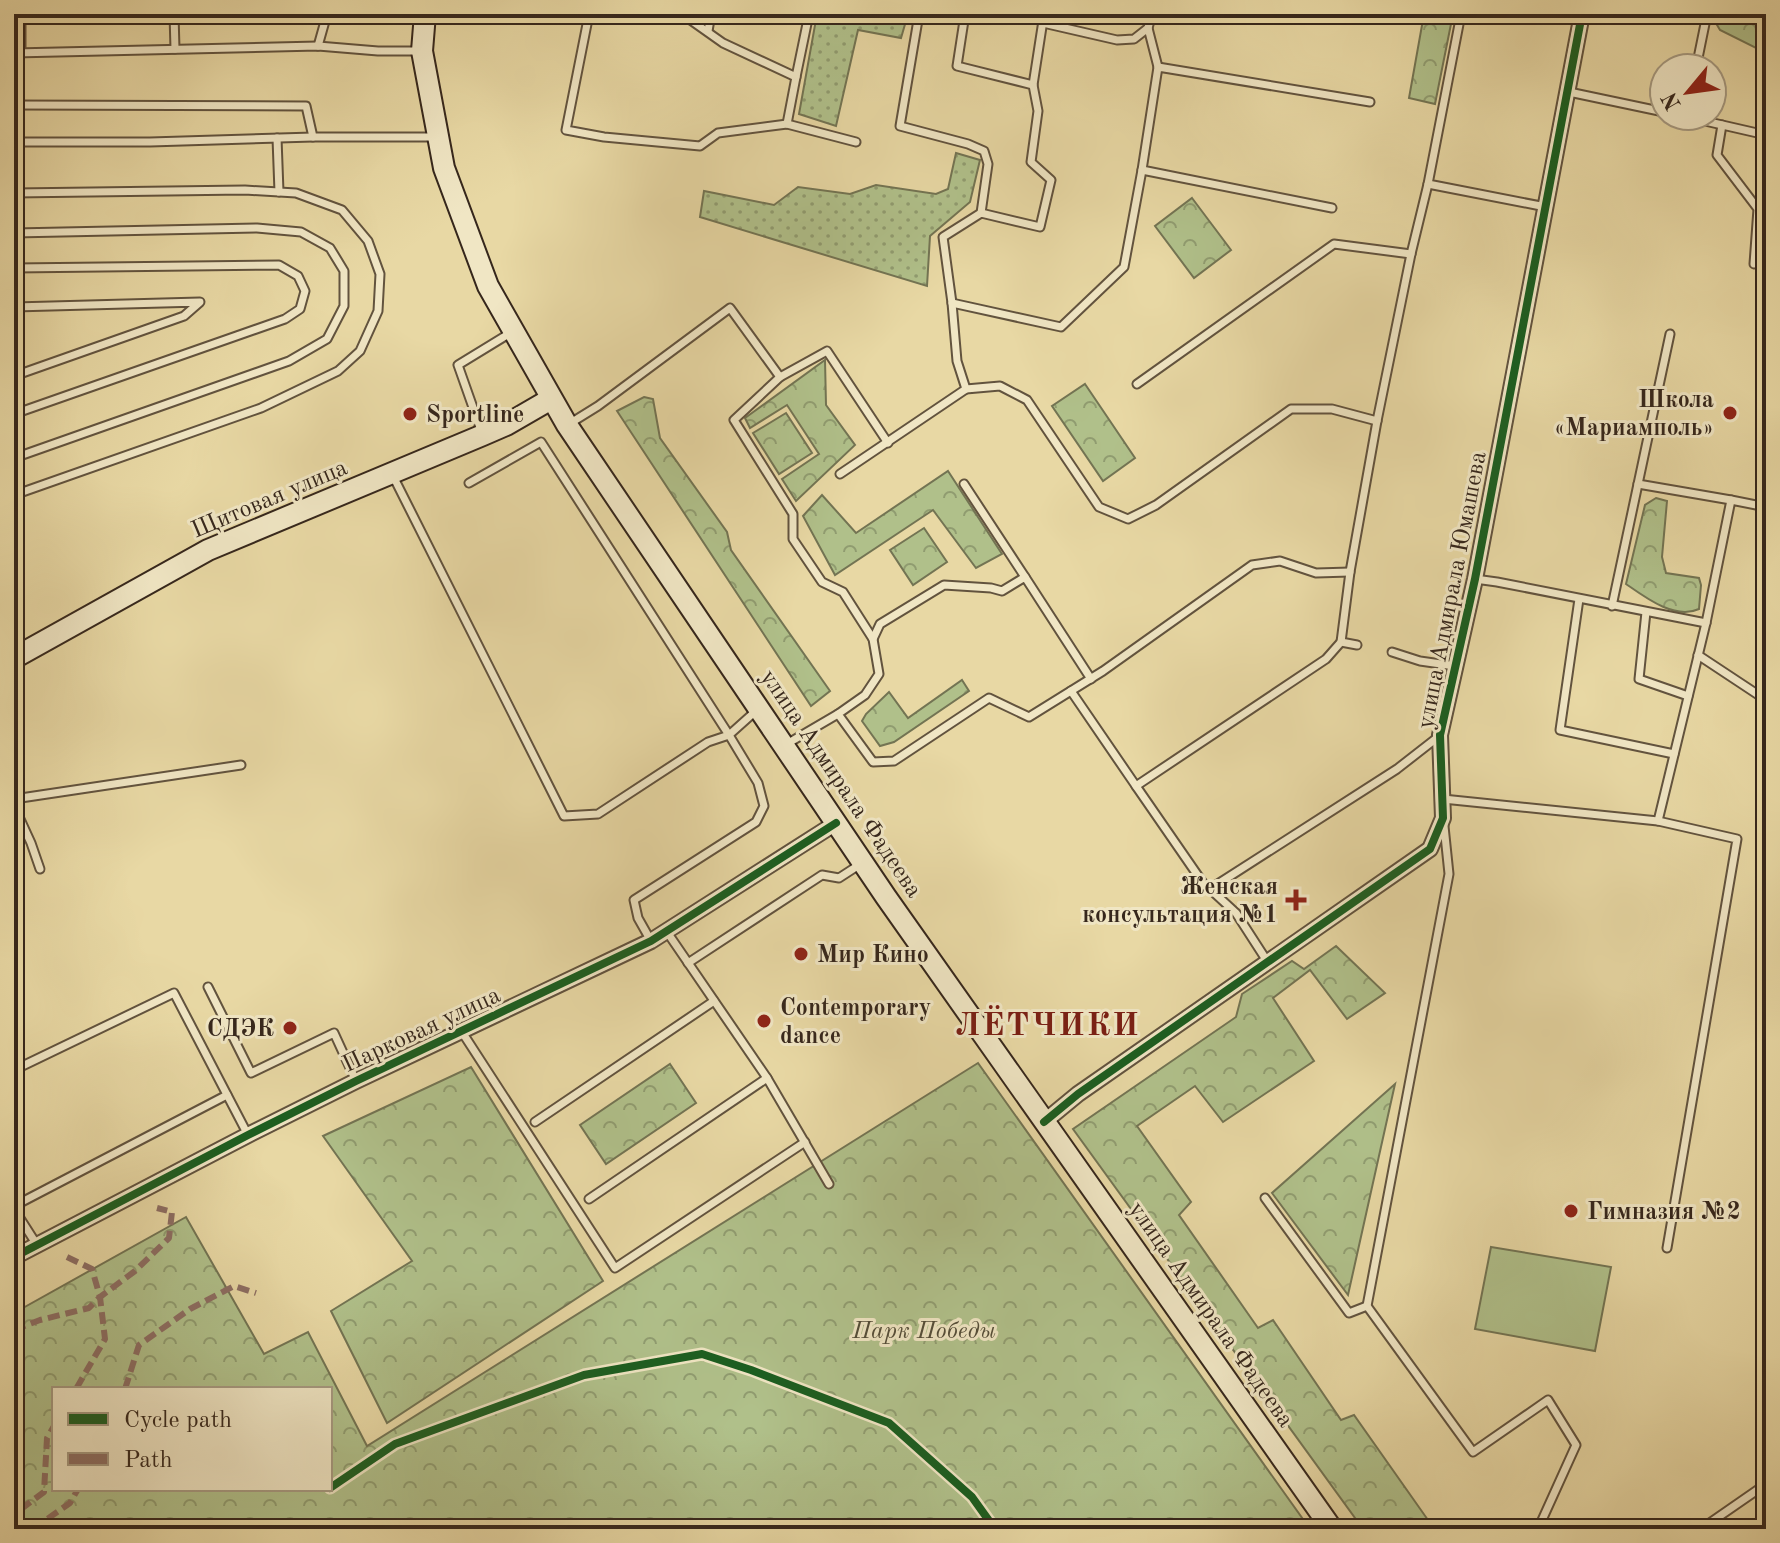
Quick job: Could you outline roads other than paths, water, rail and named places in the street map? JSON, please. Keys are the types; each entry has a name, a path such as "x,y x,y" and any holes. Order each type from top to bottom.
{"main road":[{"name":"улица Адмирала Фадеева","path":"425,14 422,51 444,168 488,286 551,399 836,823 1332,1529"},
{"name":"Щитовая улица","path":"14,658 208,550 506,425 551,399"}],"street":[{"name":"улица Адмирала Юмашева","path":"1443,818 1440,735 1475,579 1582,14"},
{"path":"1044,1122 1078,1094 1430,849 1443,818"},
{"name":"Парковая улица","path":"14,1257 356,1081 651,941 836,823"}],"lane":[{"path":"21,14 17,53 318,46 422,51"},
{"path":"174,14 175,49"},
{"path":"318,46 327,14"},
{"path":"589,14 566,130 604,137 700,146 718,133 787,124 856,142"},
{"path":"682,14 723,43 796,77"},
{"path":"708,31 711,14"},
{"path":"787,124 809,14"},
{"path":"919,14 900,126 984,151 988,164 981,213"},
{"path":"965,14 957,66 1033,85"},
{"path":"952,303 1061,327 1124,267 1158,67 1148,28 1152,14"},
{"path":"1136,786 1326,659 1341,642 1377,421 1461,14"},
{"path":"1699,52 1707,14"},
{"path":"966,389 957,361 943,237 981,213 1040,227 1051,180 1031,162 1038,111 1033,85 1044,18 1117,40 1134,39 1148,28"},
{"path":"1158,67 1370,102"},
{"path":"1569,92 1648,109"},
{"path":"14,105 306,106 313,137"},
{"path":"1728,126 1766,135"},
{"path":"1721,132 1717,155 1758,209 1754,264"},
{"path":"14,142 438,137"},
{"path":"277,138 279,192"},
{"path":"1142,170 1332,208"},
{"path":"1428,184 1546,207"},
{"path":"14,193 230,190 296,193 342,210 368,241 380,274 378,311 360,351 338,371 261,408 14,495"},
{"path":"14,233 257,228 301,232 330,248 344,271 344,306 327,339 302,354 14,458"},
{"path":"1137,384 1334,244 1411,254"},
{"path":"14,268 279,265 298,276 305,291 300,309 285,319 14,414"},
{"path":"14,307 200,302 184,316 14,376"},
{"path":"567,425 598,406 730,308 780,377"},
{"path":"483,435 458,365 514,331"},
{"path":"1612,606 1670,334"},
{"path":"785,745 865,695 879,674 873,639 843,592 822,582 793,539 793,514 734,420 780,377 827,351 888,443"},
{"path":"840,474 966,389 1000,386 1027,400 1099,507 1128,519 1156,505 1291,409 1332,409 1377,421"},
{"path":"469,483 541,442 758,783 764,806 756,822 634,900 638,918 651,941"},
{"path":"392,474 564,816 598,814 708,742 729,735 760,707"},
{"path":"964,484 1091,679"},
{"path":"1638,484 1766,507"},
{"path":"1658,821 1706,623 1731,500"},
{"path":"838,714 873,762 894,761 989,698 1029,717 1091,679 1252,565 1280,561 1316,573 1350,572"},
{"path":"873,639 880,624 944,585 1002,591 1025,577"},
{"path":"1475,579 1706,623"},
{"path":"1579,599 1560,730 1674,754"},
{"path":"1646,612 1639,679 1688,696"},
{"path":"1341,642 1357,645"},
{"path":"1392,652 1420,661 1455,666"},
{"path":"1698,655 1766,700"},
{"path":"1071,691 1203,883 1236,913 1267,961"},
{"path":"1210,889 1397,769 1440,735"},
{"path":"14,799 241,765"},
{"path":"1441,799 1658,821 1737,839 1667,1248"},
{"path":"14,806 40,869"},
{"path":"1443,818 1449,874 1367,1306 1473,1452 1548,1400 1576,1445 1538,1529"},
{"path":"688,963 822,875 839,878 863,862"},
{"path":"666,930 767,1078 829,1184"},
{"path":"208,987 251,1073 334,1033 356,1081"},
{"path":"14,1070 174,993 248,1135"},
{"path":"535,1122 714,1001"},
{"path":"461,1032 615,1268 805,1142"},
{"path":"589,1199 767,1078"},
{"path":"37,1245 14,1207 227,1095"},
{"path":"1265,1198 1349,1313 1367,1306"},
{"path":"1701,1529 1766,1484"}],"place":[{"name":"Школа «Мариамполь»","path":"1730,413"},
{"name":"Sportline","path":"410,414"},
{"name":"Женская консультация №1","path":"1296,900"},
{"name":"Мир Кино","path":"801,954"},
{"name":"Contemporary dance","path":"764,1021"},
{"name":"СДЭК","path":"290,1028"},
{"name":"Гимназия №2","path":"1571,1211"}],"district":[{"name":"ЛЁТЧИКИ","path":"1048,1024"}],"park label":[{"name":"Парк Победы","path":"924,1330"}]}
